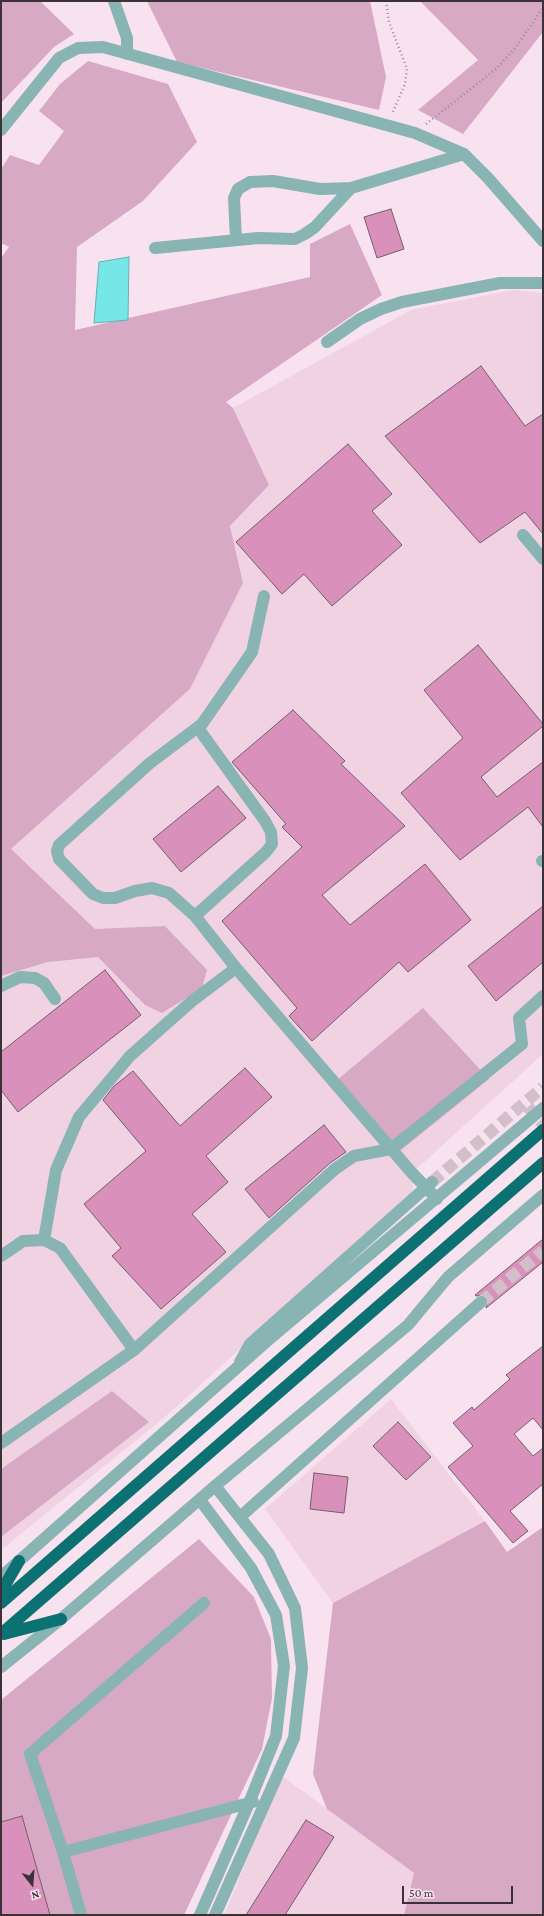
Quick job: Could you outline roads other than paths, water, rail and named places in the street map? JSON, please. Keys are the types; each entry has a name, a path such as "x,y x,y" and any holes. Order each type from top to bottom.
{"highway":[{"path":"1,1603 543,1130"},
{"path":"1,1634 543,1163"},
{"path":"1,1592 19,1561"},
{"path":"1,1634 61,1619"}],"street":[{"path":"114,1 127,38 127,54"},
{"path":"1,130 59,58 78,48 103,47 415,133 464,154 488,178 543,241"},
{"path":"236,240 234,198 238,188 250,182 273,181 320,189 351,188 464,154"},
{"path":"155,248 258,238 284,240 295,239 306,234 315,227 351,188"},
{"path":"327,342 360,319 381,309 402,302 500,283 543,283"},
{"path":"523,535 543,559"},
{"path":"264,596 252,652 202,724 150,762 59,845 57,851 59,859 93,894 104,898 115,898 135,891 152,888 169,893 195,916 236,968 391,1148 429,1185 437,1199"},
{"path":"195,916 266,852 272,844 272,832 266,821 198,728"},
{"path":"44,1240 56,1170 79,1117 130,1056 192,1001 236,968"},
{"path":"1,986 20,977 35,978 44,983 55,999"},
{"path":"1,1443 134,1350 335,1169 354,1156 391,1148 522,1044 519,1018 543,996"},
{"path":"1,1577 236,1370 543,1108"},
{"path":"236,1370 250,1344 429,1185"},
{"path":"1,1667 61,1619 215,1486 408,1324 448,1277 543,1195"},
{"path":"1,1256 23,1242 44,1240 60,1248 134,1350"},
{"path":"240,1517 481,1302"},
{"path":"215,1486 269,1554 295,1608 302,1668 294,1738 215,1915"},
{"path":"200,1500 251,1568 276,1615 284,1666 276,1736 249,1803 200,1915"},
{"path":"81,1915 63,1852 30,1754 204,1602"},
{"path":"63,1852 266,1798"}],"water":[{"path":"129,257 128,320 94,323 99,262"}],"tunnel":[{"path":"432,1182 543,1087"},
{"path":"528,1107 543,1124"},
{"path":"481,1302 543,1251"}]}
